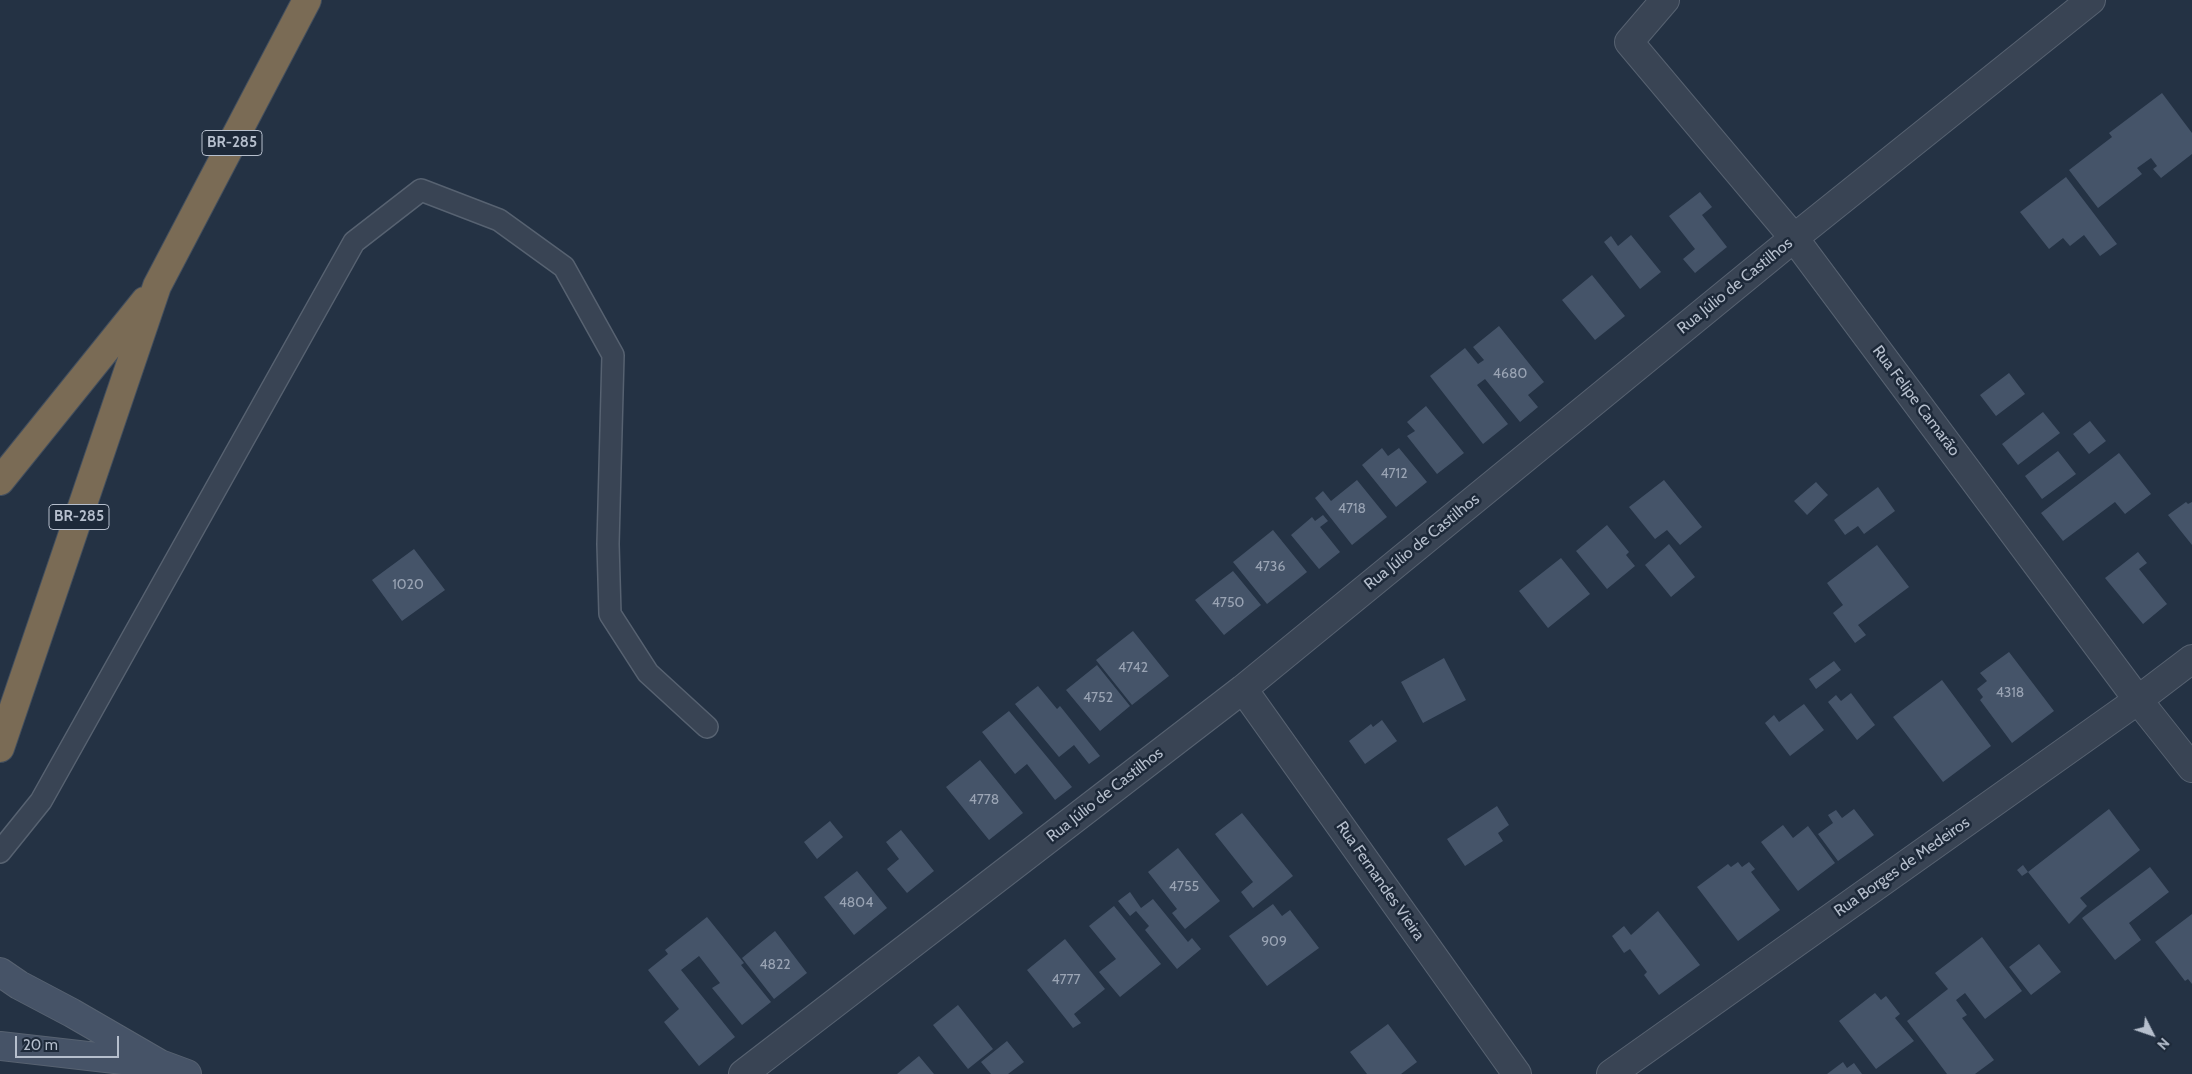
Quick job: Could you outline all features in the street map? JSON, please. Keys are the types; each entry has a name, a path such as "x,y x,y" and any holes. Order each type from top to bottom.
{"highway":[{"name":"BR-285","path":"0,748 157,286 307,0"},
{"name":"BR-285","path":"0,480 157,286"}],"main road":[{"path":"0,972 19,986 72,1013 160,1064 186,1074"},
{"path":"0,1046 160,1064"}],"street":[{"name":"Rua Felipe Camarão","path":"1664,0 1629,42 1794,238 2138,700 2192,768"},
{"name":"Rua Júlio de Castilhos","path":"743,1074 1243,689 1794,238 2091,0"},
{"name":"Rua Borges de Medeiros","path":"1611,1074 2138,700 2192,659"},
{"name":"Rua Fernandes Vieira","path":"1243,689 1517,1074"}],"lane":[{"path":"0,852 41,801 354,242 421,190 499,220 564,267 613,355 608,544 610,614 648,673 707,727"}],"building":[{"path":"2162,93 2192,133 2192,154 2161,178 2153,169 2157,166 2151,158 2137,168 2142,174 2098,208 2069,170 2112,137 2109,133"},
{"path":"2066,177 2117,244 2100,256 2084,235 2070,246 2063,238 2049,249 2020,212"},
{"path":"1700,192 1712,207 1702,215 1727,247 1695,273 1683,259 1695,249 1669,216"},
{"path":"1631,235 1661,272 1640,289 1604,242 1611,236 1618,246"},
{"path":"1592,275 1625,316 1595,340 1562,300"},
{"path":"1499,326 1544,382 1528,395 1538,407 1520,422 1485,379 1477,385 1508,424 1483,444 1430,376 1465,348 1478,364 1484,360 1473,347"},
{"path":"2009,373 2025,394 1996,416 1980,395"},
{"path":"1426,406 1464,453 1437,474 1407,436 1415,431 1407,422"},
{"path":"2043,412 2060,433 2018,465 2002,444"},
{"path":"2090,421 2106,441 2089,454 2073,434"},
{"path":"1382,448 1388,456 1399,448 1427,482 1396,507 1362,465"},
{"path":"2058,451 2076,474 2042,499 2025,476"},
{"path":"2119,453 2151,494 2125,514 2115,502 2063,541 2041,513"},
{"path":"1357,480 1387,517 1352,545 1315,498 1323,491 1331,501"},
{"path":"1664,480 1702,527 1680,545 1667,530 1655,539 1629,507"},
{"path":"1816,482 1828,495 1807,515 1794,501"},
{"path":"1878,487 1895,511 1864,534 1858,526 1845,535 1834,520"},
{"path":"2186,502 2188,504 2192,502 2192,545 2168,515"},
{"path":"1323,515 1328,521 1320,527 1340,552 1319,569 1291,535 1312,517 1315,521"},
{"path":"1607,525 1629,552 1626,555 1635,566 1607,589 1576,551"},
{"path":"1273,530 1307,572 1267,604 1233,562"},
{"path":"1669,544 1695,577 1671,597 1645,565"},
{"path":"1877,545 1909,587 1858,625 1866,635 1855,643 1833,613 1843,605 1827,583"},
{"path":"414,549 445,590 402,621 372,580"},
{"path":"2138,552 2147,563 2139,569 2167,604 2143,624 2105,578"},
{"path":"1561,558 1590,594 1548,628 1519,591"},
{"path":"1233,571 1261,605 1224,635 1195,600"},
{"path":"1133,631 1169,676 1132,705 1096,660"},
{"path":"2009,652 2054,711 2012,743 1980,700 1983,697 1977,689 1987,681 1980,673"},
{"path":"1444,658 1466,700 1423,723 1401,682"},
{"path":"1834,661 1841,670 1816,689 1809,679"},
{"path":"1097,665 1130,706 1100,731 1066,690"},
{"path":"1942,680 1991,746 1943,782 1893,717"},
{"path":"1038,686 1057,709 1060,706 1100,756 1089,764 1074,745 1059,757 1015,704"},
{"path":"1851,693 1875,725 1857,740 1828,702 1836,695 1841,701"},
{"path":"1804,704 1824,730 1790,756 1765,723 1774,715 1779,722"},
{"path":"1009,711 1072,787 1055,800 1027,764 1015,774 982,732"},
{"path":"1382,720 1397,741 1365,764 1349,741 1371,724 1373,727"},
{"path":"980,760 1023,813 989,840 946,787"},
{"path":"1497,806 1509,825 1498,833 1503,841 1465,866 1447,839"},
{"path":"1854,809 1874,835 1838,861 1818,834 1833,823 1828,815 1836,810 1842,818"},
{"path":"2109,809 2140,850 2080,898 2087,906 2069,924 2028,872"},
{"path":"1242,813 1293,876 1253,908 1241,892 1253,882 1215,834"},
{"path":"830,821 843,837 817,859 804,842"},
{"path":"1783,825 1793,838 1808,826 1835,863 1798,891 1761,842"},
{"path":"901,830 934,871 907,893 887,869 899,859 886,842"},
{"path":"1178,848 1220,901 1185,929 1172,913 1177,909 1148,872"},
{"path":"1738,862 1742,867 1749,862 1755,869 1751,872 1780,910 1738,941 1697,887 1728,864 1731,867"},
{"path":"2023,865 2028,872 2022,876 2017,870"},
{"path":"2150,867 2169,892 2129,923 2141,940 2115,960 2082,918"},
{"path":"857,871 887,908 854,935 824,897"},
{"path":"1130,892 1141,908 1153,899 1188,942 1192,938 1201,949 1177,969 1145,930 1149,926 1136,911 1130,916 1118,901"},
{"path":"1273,904 1282,916 1290,910 1319,948 1267,986 1229,936"},
{"path":"1114,906 1161,964 1120,997 1099,972 1116,959 1089,926"},
{"path":"1658,911 1700,965 1659,995 1644,975 1647,972 1630,949 1624,953 1612,936 1624,926 1631,935"},
{"path":"2192,914 2192,984 2188,979 2185,981 2155,942"},
{"path":"707,917 744,963 741,965 771,1002 742,1025 712,988 720,983 699,956 681,970 735,1037 699,1066 664,1022 679,1009 648,970 668,954 665,950"},
{"path":"775,931 807,973 774,999 742,958"},
{"path":"1982,937 2022,991 1985,1019 1965,993 1956,1000 1967,1015 1962,1018 1994,1060 1975,1074 1947,1074 1907,1021 1948,989 1935,973"},
{"path":"1065,939 1105,989 1074,1014 1081,1023 1073,1028 1027,970"},
{"path":"2039,944 2061,972 2031,995 2009,967"},
{"path":"1875,993 1881,1000 1886,996 1900,1014 1895,1018 1914,1041 1876,1069 1839,1021"},
{"path":"958,1005 993,1049 968,1069 933,1025"},
{"path":"1388,1024 1417,1062 1401,1074 1367,1074 1350,1052"},
{"path":"1007,1041 1024,1062 1008,1074 991,1074 981,1062"},
{"path":"919,1056 934,1074 897,1074"},
{"path":"1843,1062 1847,1068 1854,1063 1862,1074 1827,1074"}]}
